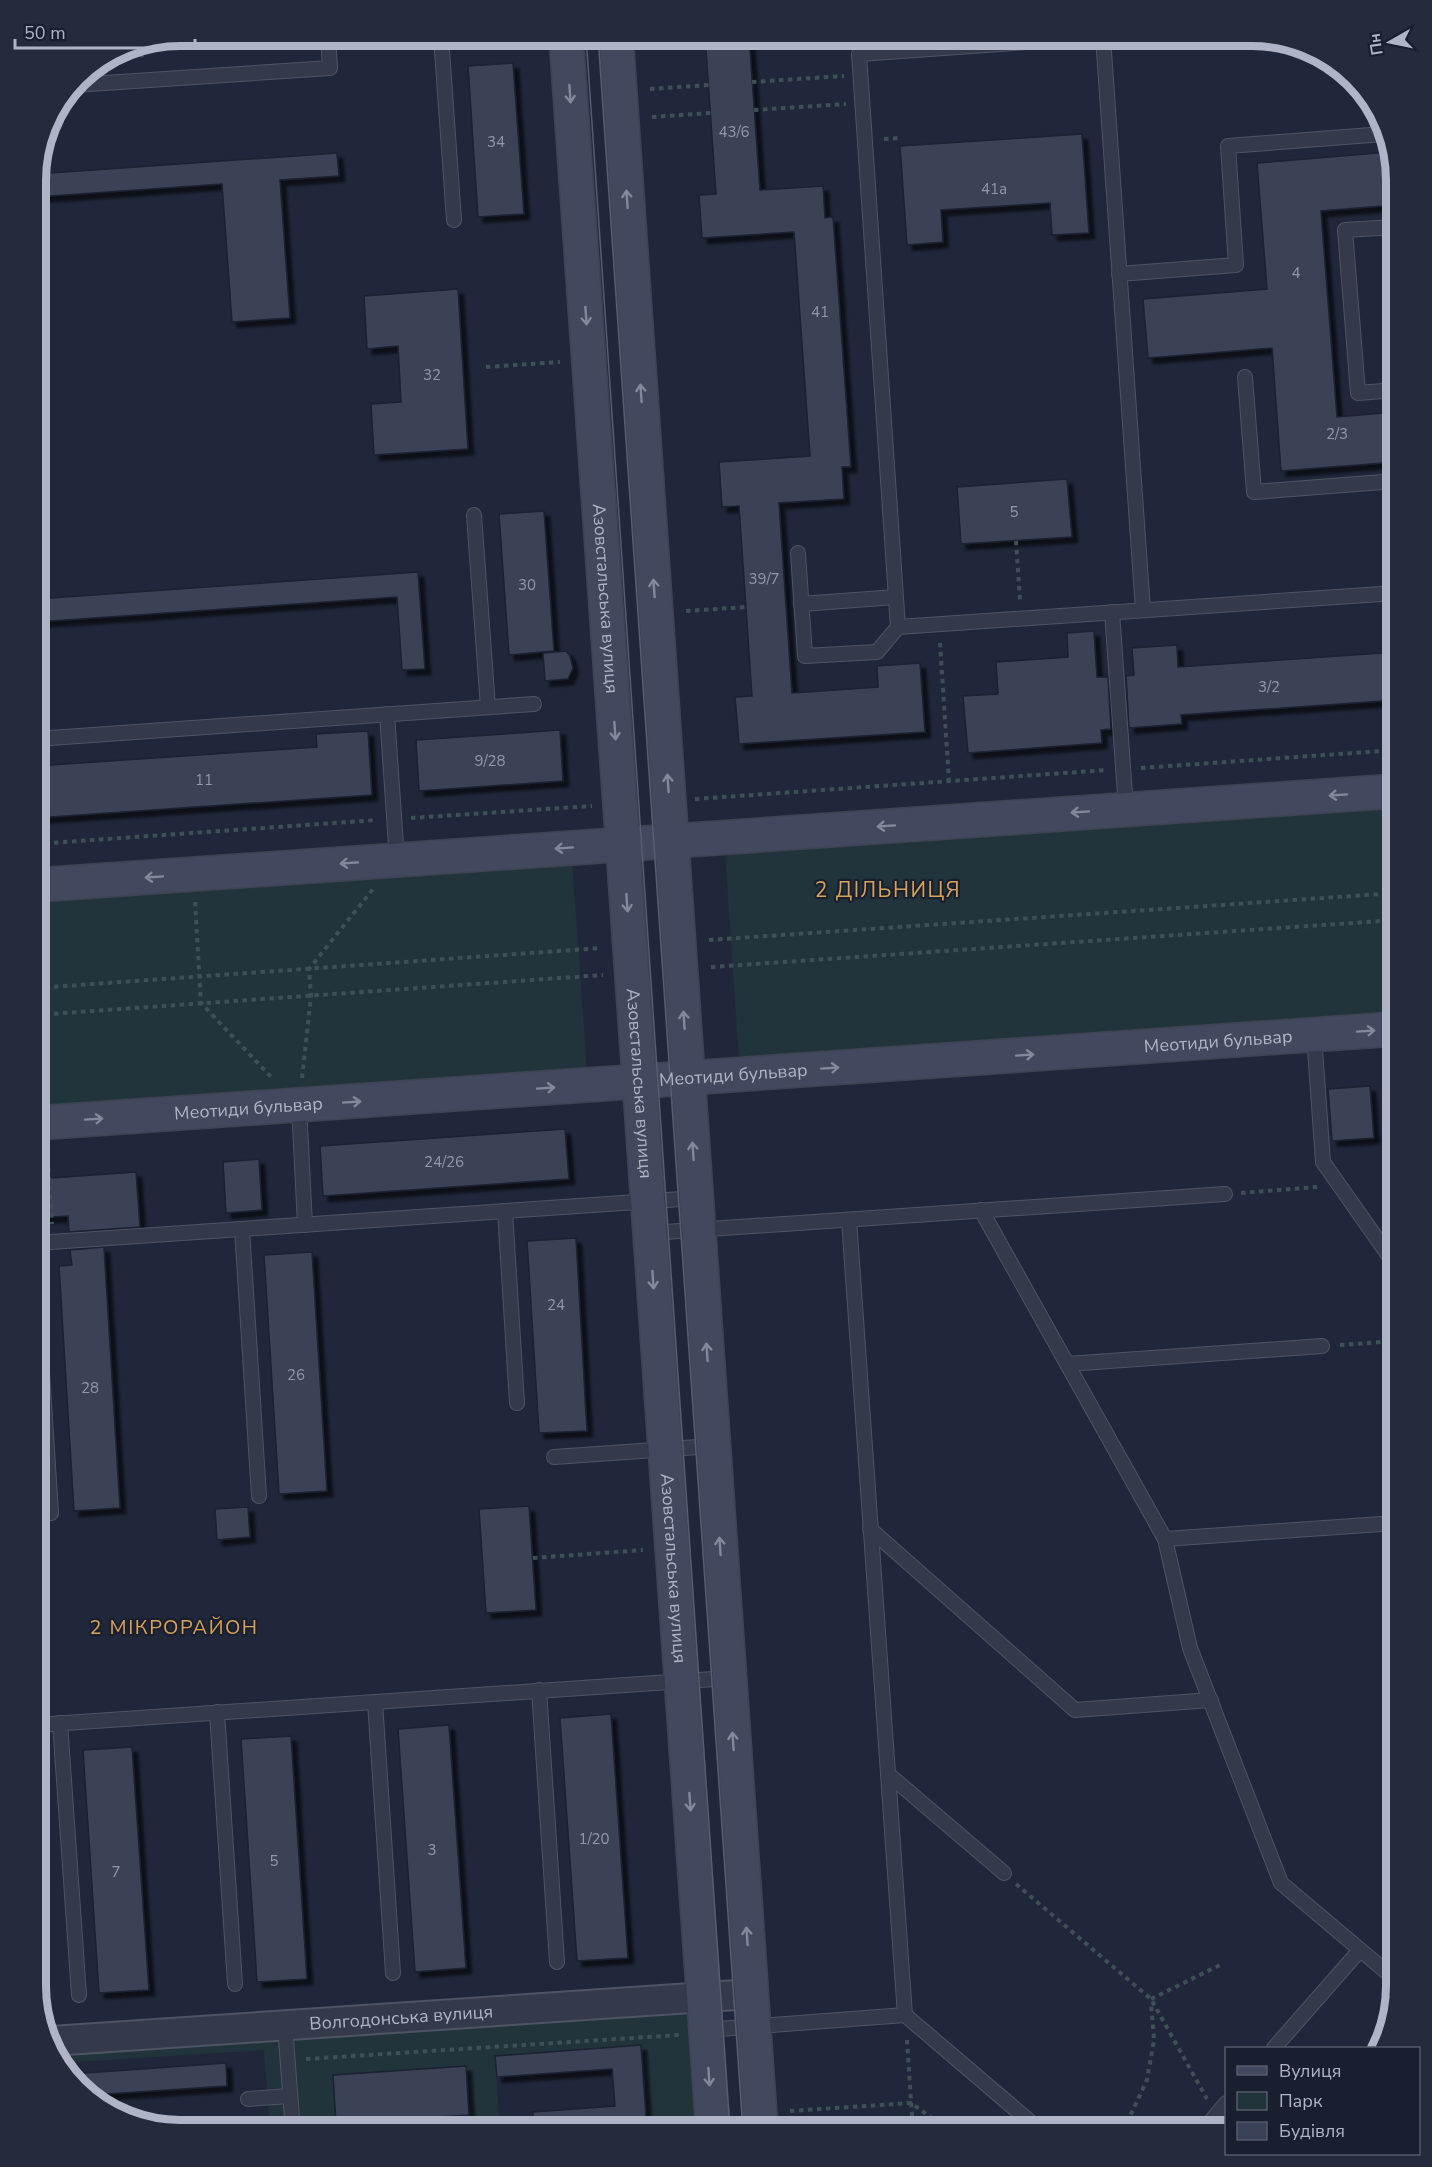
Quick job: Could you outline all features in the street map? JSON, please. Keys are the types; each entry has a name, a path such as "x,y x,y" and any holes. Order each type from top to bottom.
{"street":[{"name":"Азовстальська вулиця","path":"567,47 704,1997 691,2032 711,2120"},
{"path":"617,47 759,2120"},
{"path":"47,884 1386,792"},
{"name":"Меотиди бульвар","path":"46,1122 1386,1030"},
{"name":"Волгодонська вулиця","path":"58,2041 751,1994"}],"lane":[{"path":"88,84 330,68 329,47"},
{"path":"442,47 454,220"},
{"path":"798,553 805,657 877,652 898,627 859,54 948,47"},
{"path":"1104,47 1143,610"},
{"path":"1119,274 1236,265 1228,146 1377,135"},
{"path":"1386,227 1345,230 1358,393 1386,391"},
{"path":"1245,377 1254,492 1386,482"},
{"path":"474,515 488,707"},
{"path":"898,627 1386,594"},
{"path":"801,604 896,597"},
{"path":"1112,612 1126,809"},
{"path":"47,738 534,704"},
{"path":"387,714 397,860"},
{"path":"1314,1035 1323,1162 1386,1252"},
{"path":"299,1105 305,1225"},
{"path":"650,1233 1225,1194"},
{"path":"46,1242 696,1198"},
{"path":"981,1210 1165,1539 1190,1648 1281,1883 1386,1972"},
{"path":"505,1211 517,1403"},
{"path":"849,1220 905,2015"},
{"path":"242,1229 259,1496"},
{"path":"1067,1364 1322,1346"},
{"path":"46,1440 51,1513"},
{"path":"554,1457 713,1446"},
{"path":"1165,1539 1386,1524"},
{"path":"870,1529 1075,1710 1211,1700"},
{"path":"46,1724 729,1678"},
{"path":"539,1690 557,1962"},
{"path":"375,1701 393,1973"},
{"path":"217,1712 235,1984"},
{"path":"60,1723 79,1995"},
{"path":"888,1774 1004,1873"},
{"path":"1276,2047 1360,1950"},
{"path":"691,2032 905,2015 1028,2120"},
{"path":"285,2026 292,2120"},
{"path":"248,2099 291,2096"},
{"path":"1212,2120 1225,2105"}],"path":[{"path":"752,82 860,75"},
{"path":"651,89 709,85"},
{"path":"754,110 862,103"},
{"path":"652,117 711,113"},
{"path":"486,367 560,362"},
{"path":"1016,541 1022,618"},
{"path":"686,611 746,608"},
{"path":"938,624 949,781"},
{"path":"699,798 1386,751"},
{"path":"47,843 591,806"},
{"path":"299,1105 311,996 309,969 397,860"},
{"path":"709,940 1386,894"},
{"path":"711,967 1386,921"},
{"path":"47,987 601,948"},
{"path":"47,1014 603,975"},
{"path":"200,976 201,1003 299,1105"},
{"path":"1225,1194 1339,1185"},
{"path":"1322,1346 1386,1342"},
{"path":"533,1558 643,1550"},
{"path":"1004,1873 1151,1999 1216,2115"},
{"path":"1151,1999 1220,1965"},
{"path":"1128,2120 1147,2080 1154,2040 1151,1999"},
{"path":"905,2015 913,2120"},
{"path":"288,2061 691,2032"},
{"path":"790,2111 912,2103 935,2120"}],"green space":[{"path":"1386,806 1386,1016 739,1060 725,852"},
{"path":"572,862 587,1071 46,1108 47,898"},
{"path":"689,2013 696,2120 646,2120 641,2045 495,2056 499,2120 269,2120 264,2050 70,2062 65,2055"}],"building":[{"path":"706,47 750,47 760,190 823,186 825,218 833,217 851,467 842,467 844,499 779,503 792,693 878,687 877,666 920,663 925,732 739,744 735,697 752,696 739,506 722,507 719,462 810,456 794,232 702,238 699,195 716,194"},
{"path":"513,63 524,214 478,217 468,66"},
{"path":"1082,134 1089,233 1052,235 1050,203 941,210 943,242 907,245 900,146"},
{"path":"337,153 339,176 280,180 290,318 232,322 222,184 47,196 47,173"},
{"path":"1382,153 1386,180 1386,206 1321,211 1337,417 1386,413 1386,463 1281,471 1272,348 1148,358 1143,299 1267,289 1257,163"},
{"path":"458,289 468,449 374,455 371,404 401,402 398,346 367,349 364,296"},
{"path":"1067,479 1072,537 961,544 957,487"},
{"path":"544,511 554,651 509,655 499,514"},
{"path":"418,572 425,669 402,670 397,597 47,621 47,598"},
{"path":"1094,631 1097,677 1108,677 1111,729 1101,730 1102,743 968,753 963,696 998,694 996,662 1068,657 1067,633"},
{"path":"1177,645 1178,667 1386,653 1386,701 1181,715 1182,724 1129,728 1126,676 1134,675 1132,648"},
{"path":"566,651 573,668 568,679 545,681 543,653"},
{"path":"560,730 563,781 419,791 416,740"},
{"path":"368,731 372,795 47,817 47,765 317,747 316,734"},
{"path":"1370,1086 1374,1138 1332,1141 1328,1089"},
{"path":"565,1129 569,1179 323,1196 320,1146"},
{"path":"259,1159 262,1210 226,1213 223,1162"},
{"path":"136,1172 140,1227 69,1232 68,1216 46,1217 46,1178"},
{"path":"576,1238 587,1431 539,1433 527,1241"},
{"path":"104,1247 120,1508 74,1511 59,1266 72,1265 70,1250"},
{"path":"312,1252 327,1491 279,1494 264,1255"},
{"path":"529,1506 536,1610 486,1613 479,1509"},
{"path":"248,1507 250,1537 217,1540 215,1509"},
{"path":"611,1714 628,1958 577,1961 560,1718"},
{"path":"449,1725 466,1968 415,1972 398,1729"},
{"path":"291,1736 307,1979 257,1982 241,1739"},
{"path":"132,1747 149,1990 99,1993 83,1750"},
{"path":"641,2045 646,2120 533,2120 533,2112 615,2106 612,2069 497,2077 495,2056"},
{"path":"226,2063 227,2086 101,2094 79,2073"},
{"path":"466,2066 469,2115 395,2120 336,2120 333,2075"}],"tram line":[{"path":"587,47 729,2120"},
{"path":"599,47 742,2120"}],"district":[{"name":"2 ДІЛЬНИЦЯ","path":"888,890"},
{"name":"2 МІКРОРАЙОН","path":"174,1627"}]}
